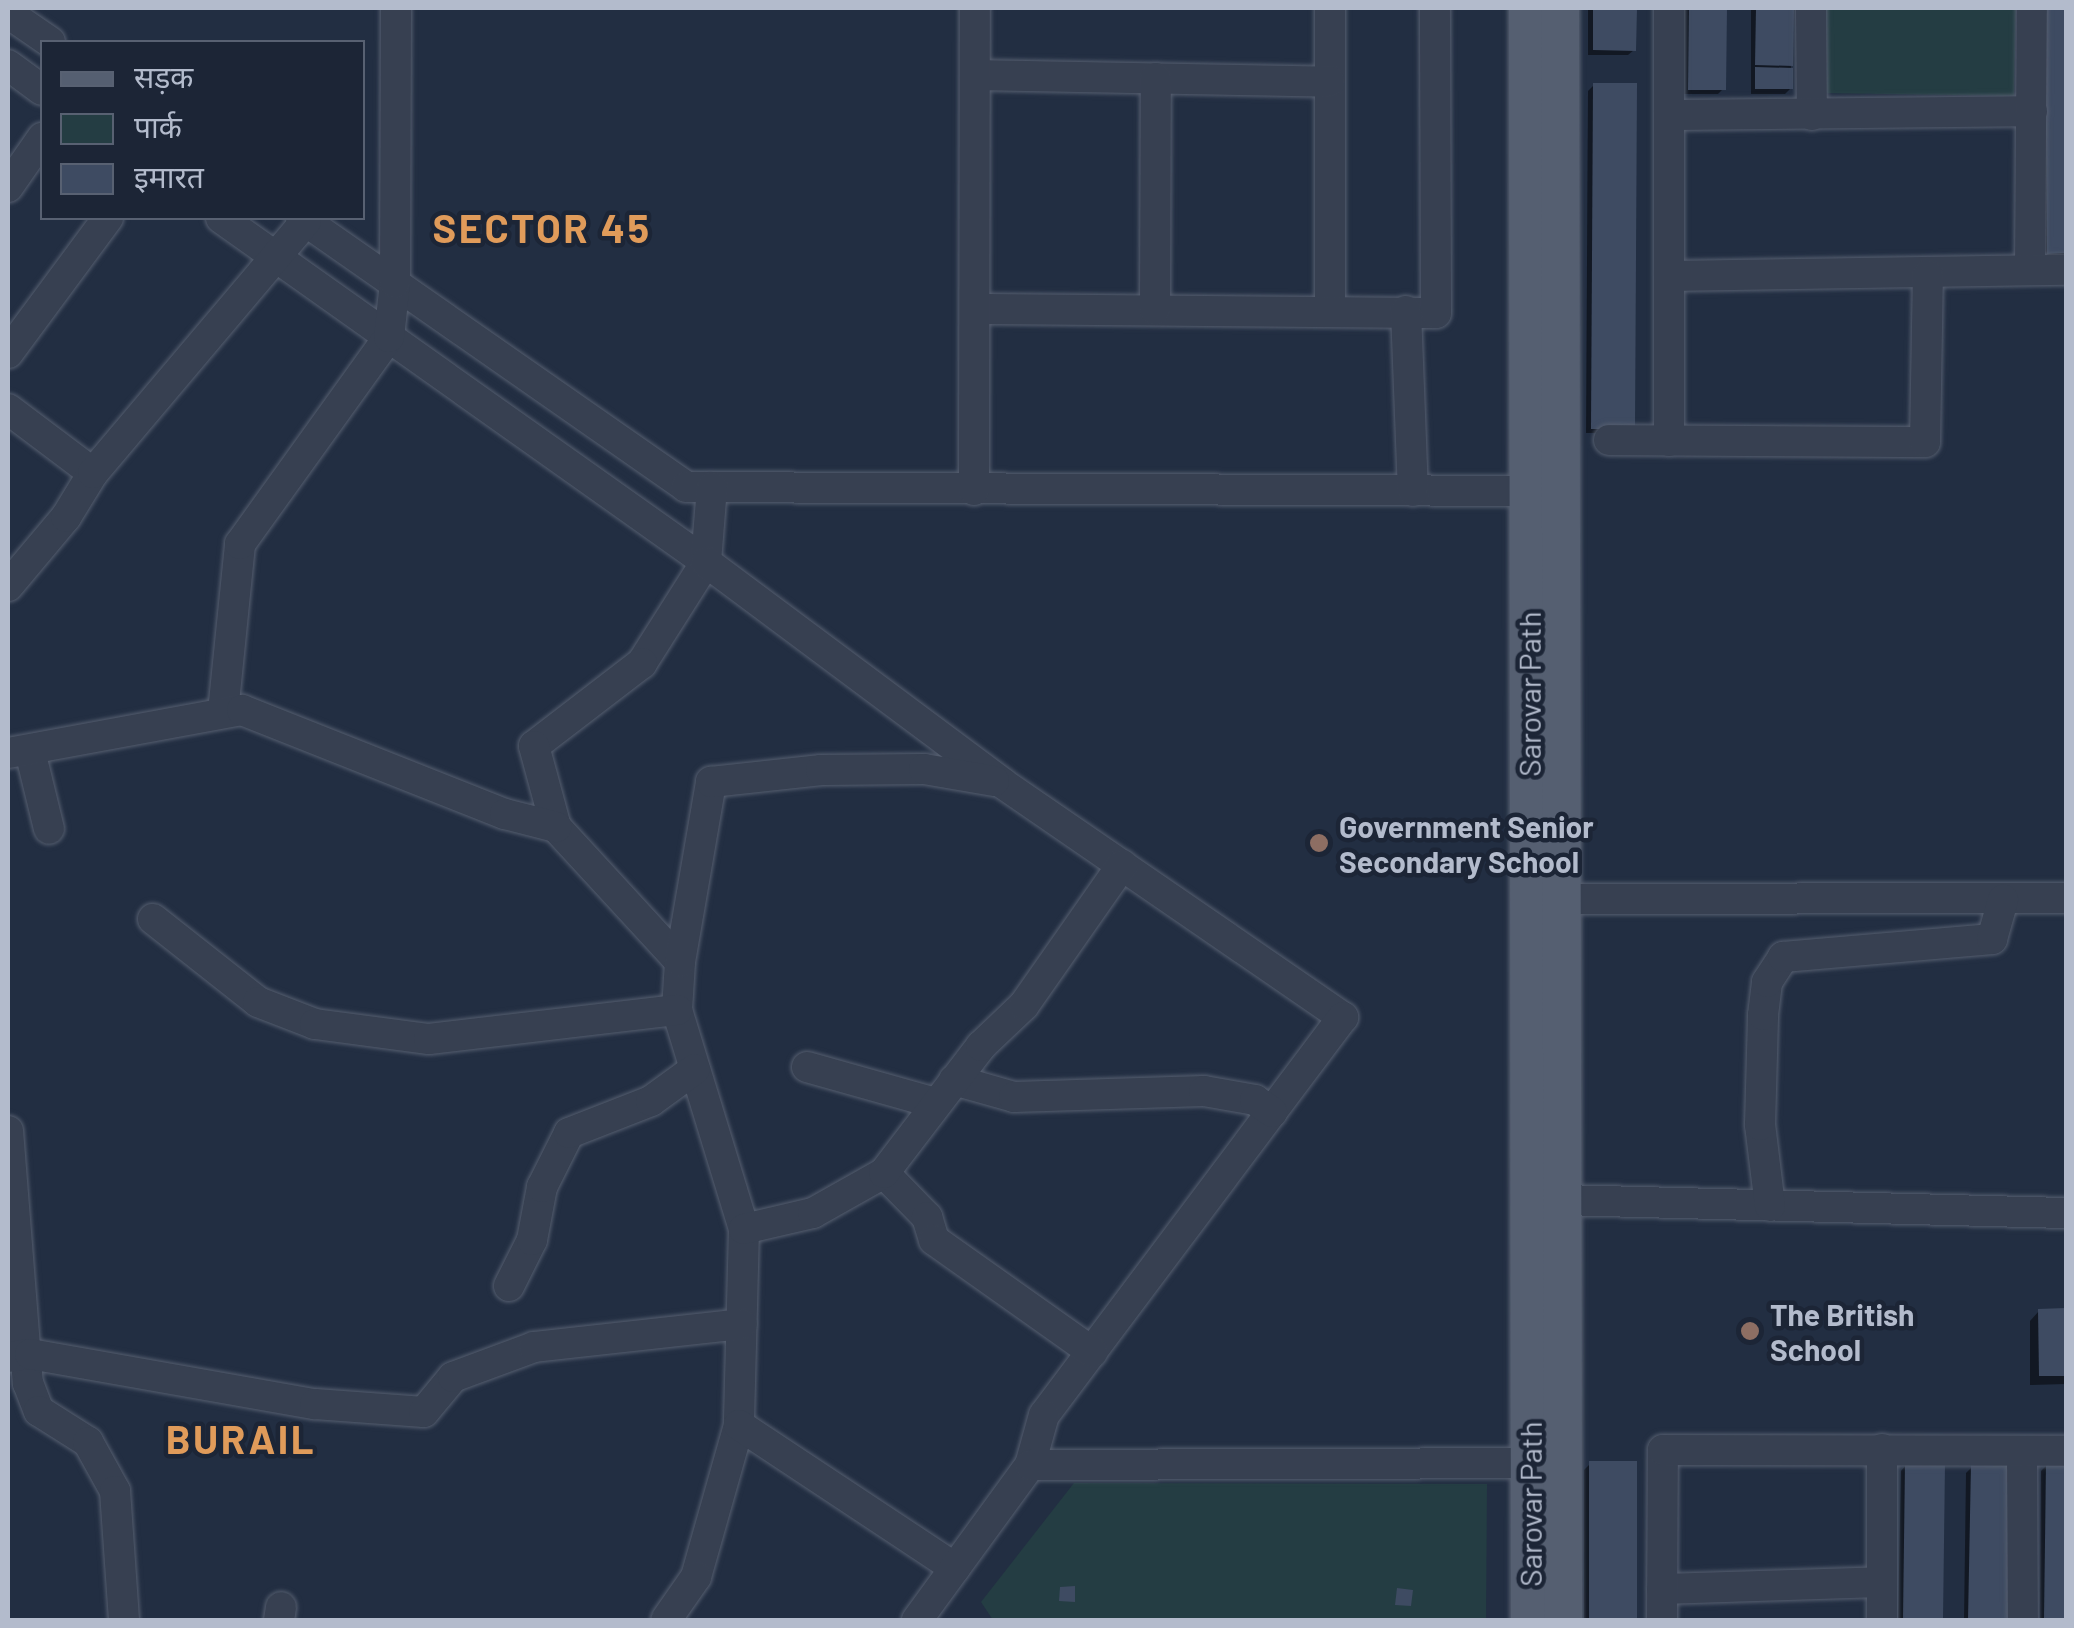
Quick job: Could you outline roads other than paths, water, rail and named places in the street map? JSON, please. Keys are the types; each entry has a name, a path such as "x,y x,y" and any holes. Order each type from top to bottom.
{"main road":[{"name":"Sarovar Path","path":"1528,8 1545,491"},
{"name":"Sarovar Path","path":"1560,8 1545,491 1545,899 1546,1463 1562,1620"},
{"name":"Sarovar Path","path":"1530,1620 1546,1463 1562,1200 1545,899"}],"street":[{"path":"223,712 240,544 389,337 395,283 396,8"},
{"path":"974,490 976,8"},
{"path":"1330,8 1330,312"},
{"path":"975,309 1436,313 1435,8"},
{"path":"1670,8 1670,441"},
{"path":"1811,8 1812,114"},
{"path":"2030,269 2032,8"},
{"path":"8,13 47,40"},
{"path":"8,66 40,89"},
{"path":"975,75 1330,82"},
{"path":"1155,310 1156,78"},
{"path":"1670,115 2032,112"},
{"path":"8,187 40,141"},
{"path":"8,353 107,220"},
{"path":"224,220 706,562 1002,783 1343,1017 1044,1415 1030,1464 955,1568 933,1615"},
{"path":"8,586 66,517 92,473 278,258 303,220"},
{"path":"305,220 686,487 1545,491"},
{"path":"1669,276 2066,270"},
{"path":"1609,440 1925,442 1928,275"},
{"path":"1406,311 1413,490"},
{"path":"8,409 92,473"},
{"path":"680,962 556,827 534,746 642,663 706,562 712,487"},
{"path":"50,829 19,752 242,710 505,814 556,827"},
{"path":"666,1620 696,1577 740,1425 744,1229 677,1010 680,962 711,782 821,770 924,770 1002,783"},
{"path":"744,1229 813,1213 884,1173 944,1091 1024,1005 1122,865"},
{"path":"1545,899 2066,898"},
{"path":"1770,1206 1760,1125 1763,1015 1767,982 1783,957 1992,939 2003,900"},
{"path":"154,919 258,1002 314,1024 428,1039 677,1010"},
{"path":"806,1067 944,1091 1014,1097 1204,1091 1256,1100 1272,1112"},
{"path":"509,1286 532,1240 542,1187 569,1133 651,1101 695,1070"},
{"path":"8,1131 19,1355 39,1411 88,1442 115,1492 124,1620"},
{"path":"884,1173 926,1217 934,1240 1092,1352"},
{"path":"1562,1200 2066,1214"},
{"path":"19,1355 184,1385 424,1412 453,1377 534,1347 742,1324"},
{"path":"740,1425 955,1568"},
{"path":"1882,1449 1882,1620"},
{"path":"1662,1620 1663,1450 2066,1451"},
{"path":"2022,1451 2023,1620"},
{"path":"1030,1464 1546,1463"},
{"path":"1662,1589 1882,1582"}],"place":[{"name":"Government Senior Secondary School","path":"1319,843"},
{"name":"The British School","path":"1750,1331"}],"district":[{"name":"SECTOR 45","path":"542,227"},
{"name":"BURAIL","path":"241,1438"}]}
